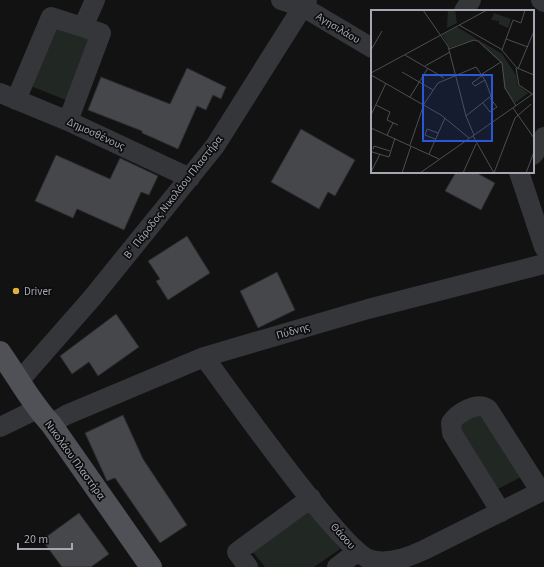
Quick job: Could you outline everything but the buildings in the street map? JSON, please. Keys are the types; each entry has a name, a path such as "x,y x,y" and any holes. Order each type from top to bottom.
{"main road":[{"name":"Νικολάου Πλαστήρα","path":"0,352 44,417 151,567"}],"street":[{"path":"83,28 96,0"},
{"name":"Αγησιλάου","path":"281,0 305,4 371,47"},
{"path":"465,10 471,0"},
{"name":"Β΄ Πάροδος Νικολάου Πλαστήρα","path":"20,380 92,298 215,146 305,4"},
{"path":"8,96 51,17 101,33 68,121"},
{"name":"Δημοσθένους","path":"8,96 68,121 190,178"},
{"path":"534,153 544,137"},
{"path":"520,173 544,247"},
{"name":"Πύδνης","path":"0,427 44,417 66,415 204,357 368,309 544,264"},
{"name":"Θάσου","path":"204,357 340,534 358,552 371,560 405,558 502,512 542,491"},
{"path":"502,512 452,433 451,423 454,418 477,406 483,406 488,409 542,491"},
{"path":"248,567 237,552 311,498"},
{"path":"338,567 358,552"}],"shaded area":[{"path":"57,13 94,28 66,100 28,85"},
{"path":"481,404 525,475 498,489 454,418"},
{"path":"306,504 340,549 314,567 265,567 247,545"}],"place":[{"name":"Driver","path":"16,291"}]}
